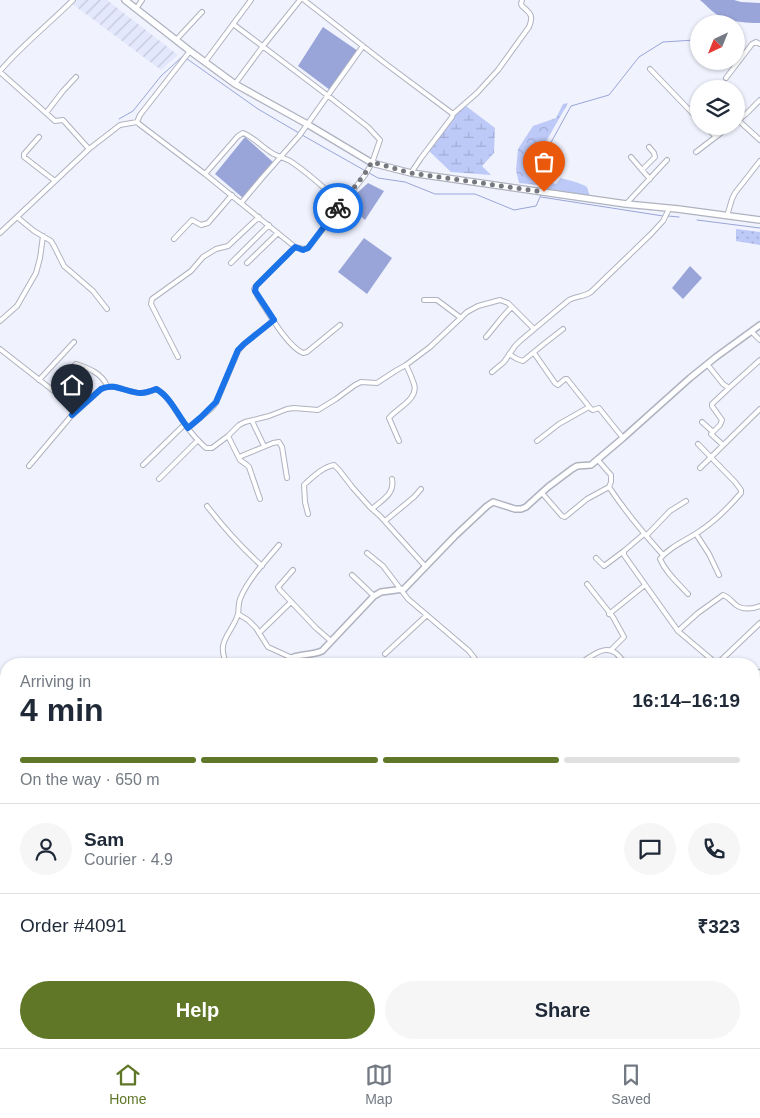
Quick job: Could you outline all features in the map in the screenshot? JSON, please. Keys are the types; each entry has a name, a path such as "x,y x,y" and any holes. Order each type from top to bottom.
{"main road":[{"path":"125,0 176,40 188,52 235,84 305,127 372,162 411,173 518,189 760,220"}],"street":[{"path":"73,0 22,47 0,71 56,122 63,120 89,149"},
{"path":"136,9 142,0"},
{"path":"205,62 251,0"},
{"path":"235,84 263,46 302,0 453,114"},
{"path":"411,173 453,114 498,70 529,27 532,22 532,16 522,6 522,0"},
{"path":"176,40 202,12"},
{"path":"137,122 232,195 295,247 303,250 308,248 369,168 380,142 379,138 327,94 233,24"},
{"path":"726,78 752,44 756,42 760,44"},
{"path":"242,203 299,136 327,94 363,46"},
{"path":"137,122 140,115 188,52"},
{"path":"650,69 690,111"},
{"path":"46,113 76,77"},
{"path":"745,115 760,100"},
{"path":"0,234 89,149 120,125 137,122"},
{"path":"745,128 760,140"},
{"path":"205,174 238,136 243,133 270,152 288,160 302,170 322,185 342,204"},
{"path":"696,152 715,136"},
{"path":"39,137 24,154 24,157 55,181"},
{"path":"642,170 655,157 649,147"},
{"path":"631,157 650,179"},
{"path":"626,204 668,160"},
{"path":"727,216 735,193 760,161"},
{"path":"174,239 192,220 201,225 208,223 232,195"},
{"path":"492,372 504,362 515,346 569,300 591,292 651,234 663,221 669,209"},
{"path":"17,217 42,239 51,241 64,266 93,291 106,309"},
{"path":"178,357 151,304 152,299 191,271 203,257 216,249 228,246 259,217"},
{"path":"231,262 269,225"},
{"path":"248,263 278,233"},
{"path":"0,321 17,306 36,273 42,239"},
{"path":"295,247 260,280 255,291 289,342 300,352 307,352 340,325"},
{"path":"424,300 437,300 461,318"},
{"path":"29,466 78,410 101,389 107,386 139,393 156,389 160,390 172,404 186,426 209,449 228,436 239,425 269,416 287,408 318,410 360,382 376,383 406,365 430,347 467,312 478,306 500,300 508,303 534,329"},
{"path":"486,337 502,316 512,307"},
{"path":"143,465 186,426 201,417 216,402 238,350 274,320"},
{"path":"238,614 248,620 268,647 290,657 315,654 322,651 374,596 381,592 402,590 409,584 487,506 493,502 521,509 526,507 572,468 591,465 690,378 760,325"},
{"path":"509,354 523,362 563,329"},
{"path":"752,332 760,340"},
{"path":"40,380 74,342"},
{"path":"0,349 78,410"},
{"path":"534,353 555,383 558,385 567,379 589,407 592,410 598,407 623,438"},
{"path":"713,432 720,426 722,420 712,404 760,360"},
{"path":"52,389 76,364 102,377 107,386"},
{"path":"707,364 729,388"},
{"path":"399,441 389,418 406,403 415,391 415,386 406,365"},
{"path":"537,441 559,424 589,407"},
{"path":"700,468 760,409"},
{"path":"252,421 264,446"},
{"path":"702,422 723,445"},
{"path":"228,436 240,460 249,467 260,499"},
{"path":"159,479 198,440"},
{"path":"239,457 276,442 282,447 287,478"},
{"path":"688,594 674,579 660,559 720,515 741,493 735,482 698,444"},
{"path":"542,493 564,517 587,499 609,487 611,475 597,459"},
{"path":"308,514 304,502 304,485 332,464 337,466 353,488 425,566"},
{"path":"372,509 392,490 392,479"},
{"path":"609,487 644,534 663,555"},
{"path":"384,522 421,489"},
{"path":"596,558 604,566 644,534 647,535 670,511 686,501"},
{"path":"208,506 241,547 262,566"},
{"path":"696,534 709,554 719,575"},
{"path":"224,658 222,648 238,614 240,598 246,587 279,545"},
{"path":"624,551 624,555 678,631 710,658"},
{"path":"367,553 382,566 408,598 469,651 474,658"},
{"path":"293,570 278,588 316,628 332,641"},
{"path":"352,574 374,596"},
{"path":"587,584 615,620 624,637 611,650"},
{"path":"610,614 645,585"},
{"path":"678,631 698,612 723,595 742,608 760,606"},
{"path":"259,633 291,602"},
{"path":"385,654 427,615"},
{"path":"723,658 760,623"},
{"path":"588,658 601,650 611,650 620,658"}],"shaded area":[{"path":"67,0 107,0 178,55 161,70"},
{"path":"700,0 734,0 760,3 760,23 745,22 745,15 718,15"},
{"path":"323,27 358,51 330,90 298,66"},
{"path":"245,137 273,162 243,198 215,174"},
{"path":"368,183 384,191 365,220 346,203"},
{"path":"364,238 392,258 367,294 338,272"},
{"path":"690,266 702,278 683,299 672,288"}],"green space":[{"path":"568,103 544,145 537,185 519,183 516,170 518,149 533,126 556,118 563,104"},
{"path":"466,106 495,128 494,153 482,166 491,175 451,172 429,151 455,112"},
{"path":"561,178 587,187 590,197 546,190 546,181 556,184"},
{"path":"736,229 760,232 760,245 736,241"}],"waterway":[{"path":"542,189 548,148 571,106 609,95 639,57 663,42 690,40"},
{"path":"119,119 133,111 161,76 183,56 258,109 299,133"},
{"path":"302,135 378,178 405,182 435,194 475,194 514,210 536,206 541,195"},
{"path":"541,197 663,216"},
{"path":"668,216 679,217"},
{"path":"697,220 760,228"}],"way so far":[{"path":"338,208 372,162 411,173 544,192"}],"route":[{"path":"72,415 101,389 107,386 139,393 156,389 160,390 172,404 188,428 212,408 216,402 238,350 274,320 254,289 260,280 295,247 303,250 308,248 338,208"}]}
